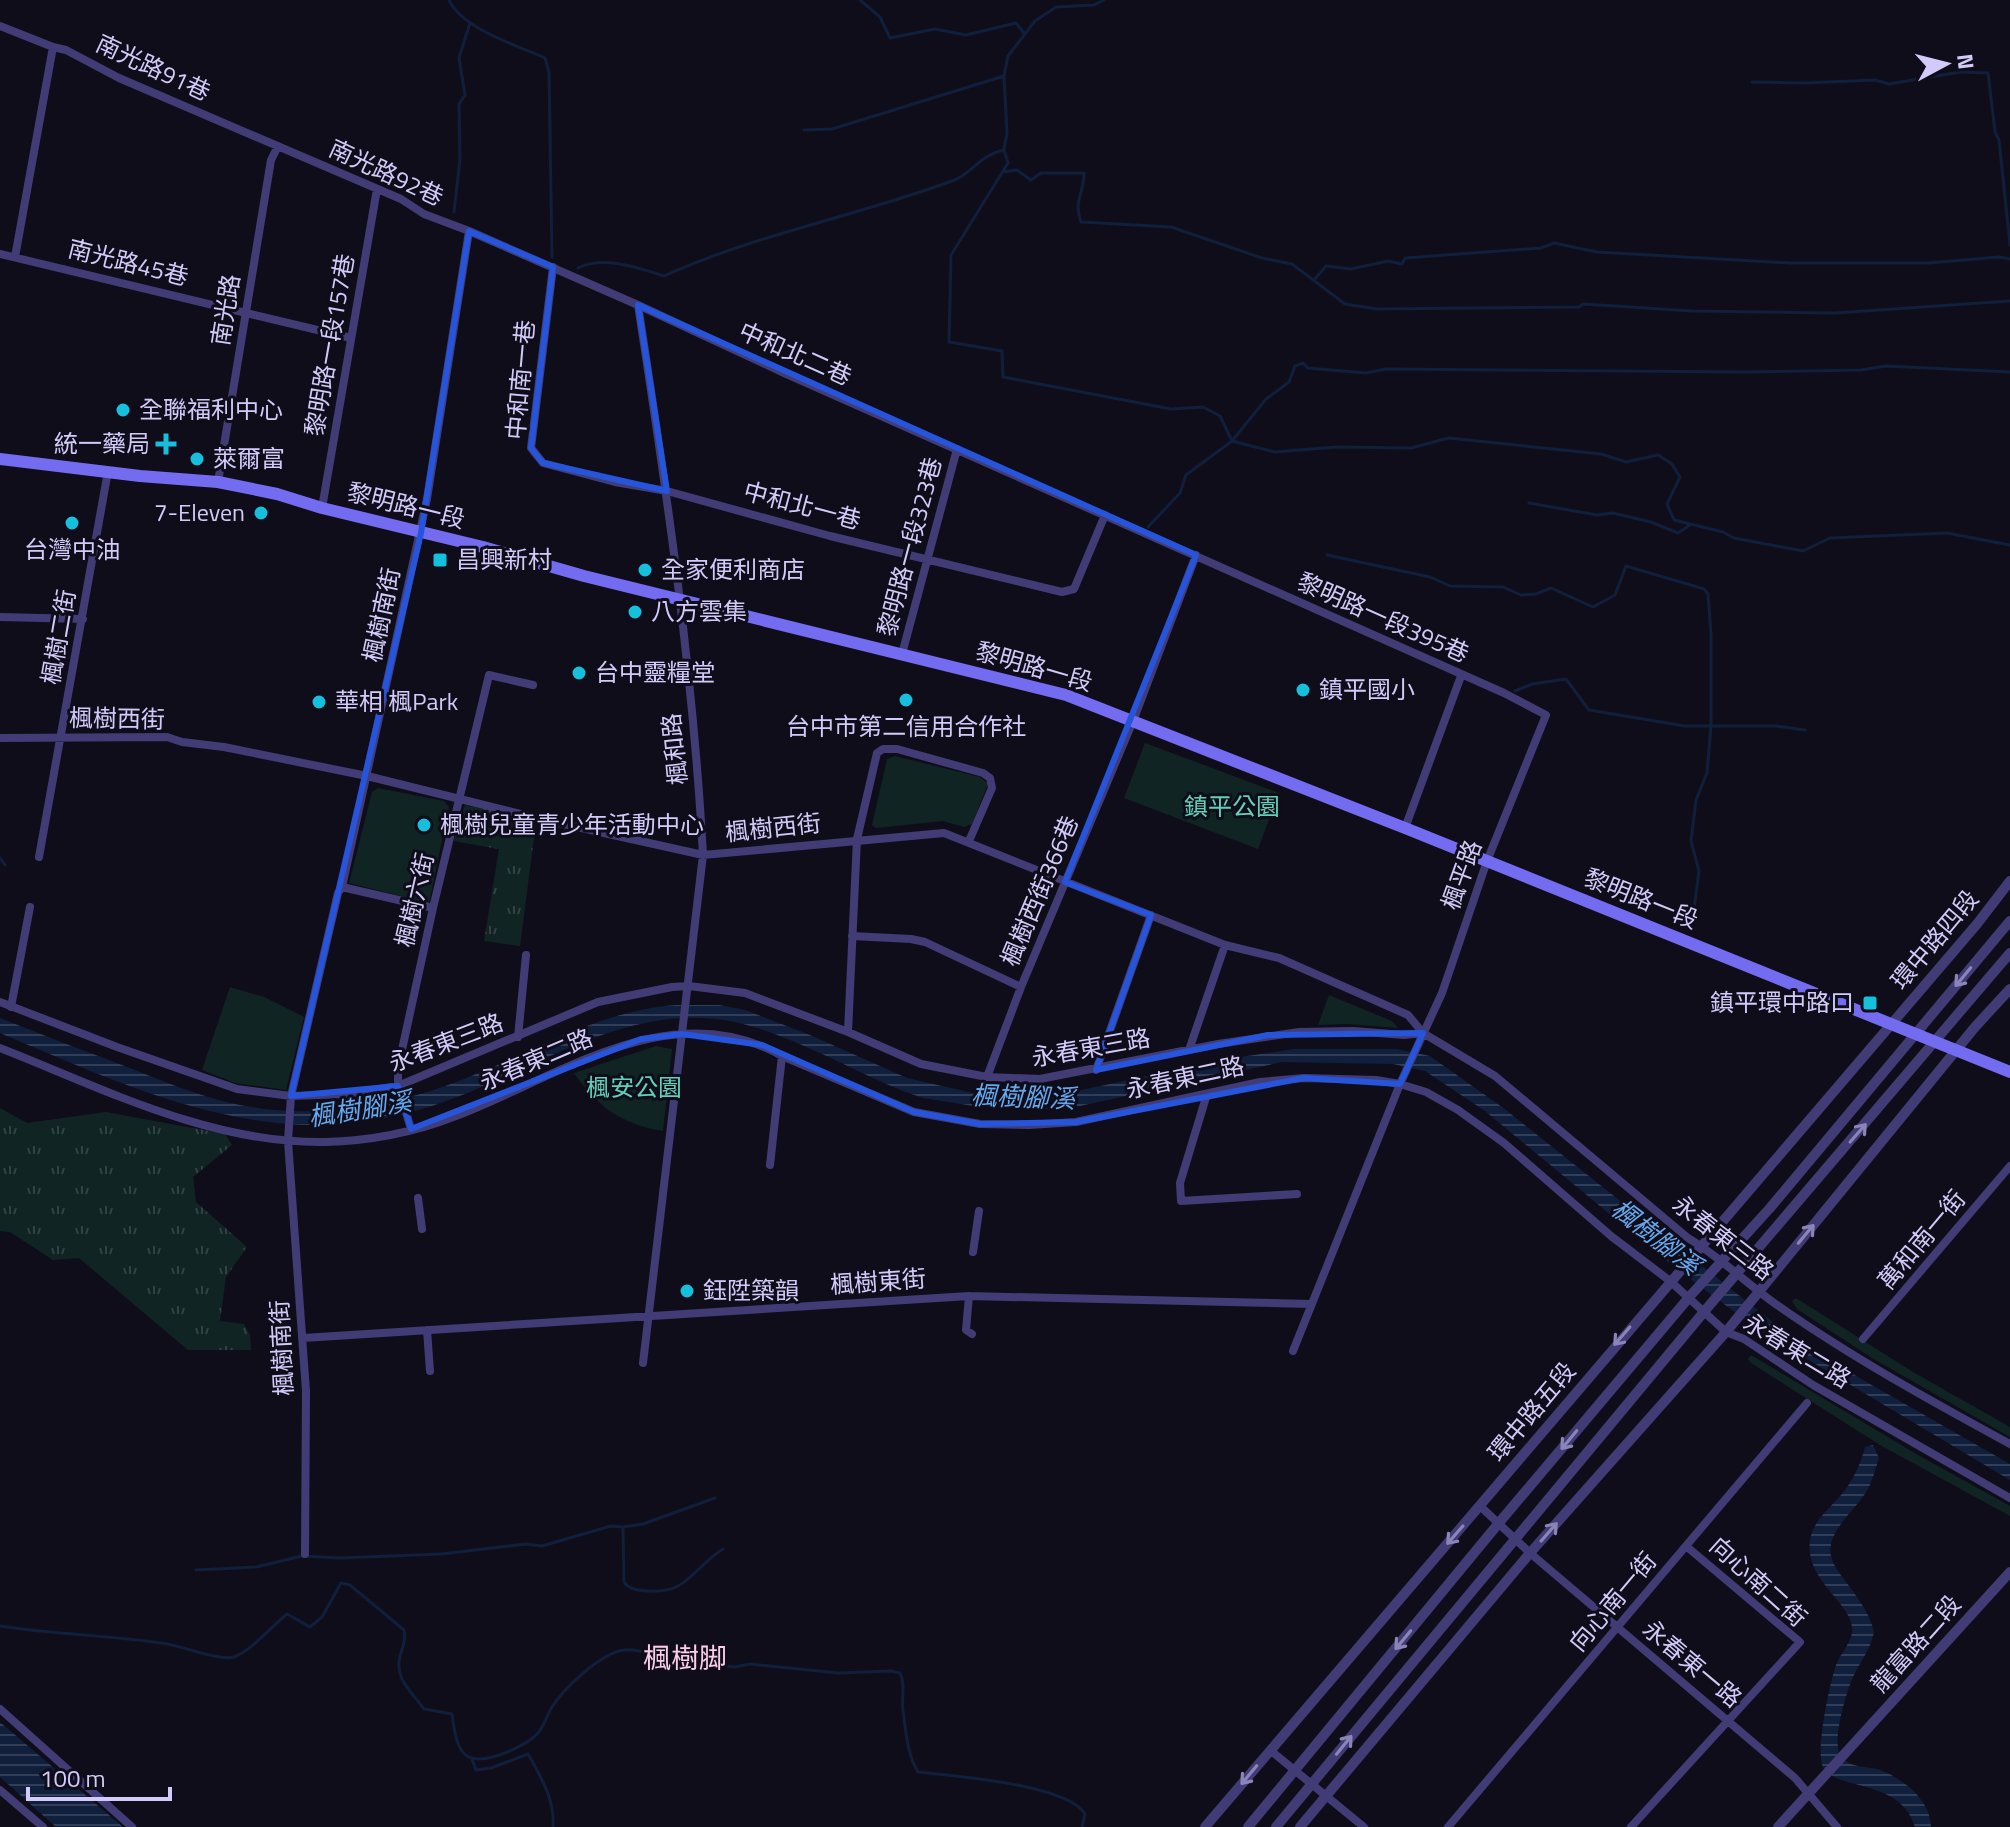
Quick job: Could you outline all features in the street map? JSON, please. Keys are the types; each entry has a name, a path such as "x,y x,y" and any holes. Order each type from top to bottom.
{"main road":[{"name":"黎明路一段","path":"0,459 218,482 277,494 584,576 1066,695 2010,1072"}],"street":[{"name":"南光路91巷","path":"0,26 66,50 119,78 287,150"},
{"path":"15,257 53,47"},
{"name":"南光路","path":"218,482 271,160 278,146"},
{"name":"南光路92巷","path":"287,150 377,189 424,214 469,231"},
{"name":"黎明路一段157巷","path":"322,508 377,189"},
{"name":"中和北二巷","path":"469,231 1105,515"},
{"name":"楓樹南街","path":"305,1554 303,1338 288,1141 291,1096 338,893 342,887 421,533 469,231"},
{"name":"南光路45巷","path":"0,254 351,338"},
{"name":"中和南一巷","path":"553,267 531,448 543,463 615,482 667,491"},
{"name":"楓和路","path":"638,305 681,598 700,783 703,855 682,1034"},
{"name":"黎明路一段323巷","path":"902,654 957,449"},
{"name":"楓樹二街","path":"39,857 108,471"},
{"name":"中和北一巷","path":"667,491 830,536 1062,592 1074,589 1105,515"},
{"name":"黎明路一段395巷","path":"1105,515 1538,709 1546,715 1544,723"},
{"path":"1133,721 1196,555"},
{"path":"0,617 83,619"},
{"name":"楓樹六街","path":"398,1086 398,1068 433,908 489,675 533,685"},
{"path":"1405,828 1461,676"},
{"name":"楓樹西街366巷","path":"987,1077 1021,987 1133,721"},
{"name":"楓平路","path":"1400,1084 1442,993 1487,861 1544,723"},
{"name":"楓樹西街","path":"0,738 167,737 367,776 703,855 944,833 1225,945 1279,958 1408,1015 1421,1037"},
{"path":"848,1032 857,839 877,753 890,748 983,773 990,778 992,788 969,841"},
{"name":"環中路四段","path":"1890,1024 2010,881"},
{"path":"342,887 433,908"},
{"path":"11,1007 30,907"},
{"path":"1096,1070 1151,915"},
{"name":"環中路四段","path":"1916,1033 2010,921"},
{"path":"852,936 925,942 1021,987"},
{"path":"1189,1050 1225,945"},
{"path":"1276,1827 1706,1310 2010,953"},
{"path":"518,1037 526,955"},
{"name":"永春東三路","path":"0,1002 237,1089 291,1096 347,1094 398,1086 598,1002 638,992 689,986 745,993 921,1064 987,1077 1029,1080 1096,1070 1268,1035 1353,1031 1421,1037 1495,1076 1688,1238 1758,1292 1930,1401 2010,1444"},
{"path":"1300,1827 1530,1553 1728,1329 1956,1050 2010,989"},
{"name":"環中路五段","path":"1205,1827 1890,1024"},
{"name":"環中路五段","path":"1248,1827 1498,1524 1916,1033"},
{"path":"643,1363 682,1034"},
{"name":"永春東二路","path":"0,1048 219,1131 288,1141 363,1139 411,1129 457,1116 585,1059 641,1039 682,1034 727,1036 762,1045 914,1112 980,1124 1076,1122 1260,1082 1304,1078 1376,1080 1400,1084 1426,1092 1481,1126 1611,1236 1672,1279 1728,1329 1823,1392 2010,1498"},
{"path":"770,1165 782,1056"},
{"path":"1293,1351 1400,1084"},
{"path":"398,1086 411,1129"},
{"path":"1207,1094 1180,1183 1181,1201 1297,1194"},
{"name":"萬和南一街","path":"1863,1339 2010,1166"},
{"path":"2000,1178 2010,1182"},
{"path":"418,1198 422,1229"},
{"path":"973,1252 979,1211"},
{"path":"969,1296 966,1330 972,1334"},
{"name":"楓樹東街","path":"303,1338 969,1296 1311,1304"},
{"path":"427,1330 430,1371"},
{"name":"向心南一街","path":"1448,1827 1807,1403"},
{"name":"永春東一路","path":"1480,1506 1530,1553 1809,1792 1837,1827"},
{"name":"向心南二街","path":"1631,1827 1800,1642 1686,1546"},
{"name":"龍富路二段","path":"1809,1792 2010,1572"},
{"path":"0,1709 132,1827"},
{"path":"1270,1750 1364,1827"},
{"path":"0,1790 43,1827"},
{"path":"1778,1827 1809,1792"}],"highlighted area":[{"path":"469,231 553,267 531,448 543,463 667,491 638,305 1196,555 1065,882 1151,915 1096,1070 1268,1035 1423,1033 1400,1084 1304,1078 1076,1122 980,1124 914,1112 762,1045 682,1034 641,1039 411,1129 398,1086 291,1096 421,533"}],"green space":[{"name":"鎮平公園","path":"1145,743 1279,793 1258,849 1124,798"},
{"path":"895,756 980,777 988,784 972,824 964,827 943,821 876,828 872,825 887,759"},
{"path":"378,788 444,801 449,807 429,903 349,883 372,792"},
{"path":"465,805 528,817 536,822 520,946 484,941 499,849 454,841"},
{"path":"230,987 264,997 304,1017 286,1090 235,1083 202,1070"},
{"path":"1329,995 1392,1021 1398,1028 1318,1025"},
{"name":"楓安公園","path":"656,1046 672,1049 663,1131 635,1124 612,1112 592,1095 574,1073"},
{"path":"0,1108 27,1123 106,1112 225,1134 232,1145 193,1177 196,1202 247,1247 226,1277 220,1321 244,1324 250,1335 251,1350 188,1350 79,1258 53,1260 10,1232 0,1231"},
{"path":"1796,1298 1913,1372 2010,1427 2010,1437 1872,1358 1797,1309 1792,1301"},
{"path":"1751,1355 2010,1506 2010,1516 1880,1445 1751,1363 1748,1359"}],"water":[{"name":"楓樹腳溪","path":"676,1005 719,1005 745,1010 907,1078 973,1093 1021,1096 1072,1092 1228,1059 1294,1049 1397,1049 1430,1056 1502,1107 1770,1320 1856,1376 2010,1464 2010,1480 1760,1331 1664,1259 1485,1111 1425,1071 1393,1064 1282,1062 1080,1106 1032,1110 980,1107 923,1098 777,1035 735,1022 697,1018 661,1020 590,1039 420,1110 360,1122 314,1125 267,1122 176,1102 0,1033 0,1018 201,1095 256,1108 319,1111 363,1107 427,1092 616,1016"},
{"path":"1873,1445 1879,1458 1870,1484 1834,1535 1831,1546 1836,1568 1863,1606 1874,1632 1847,1694 1838,1748 1840,1755 1848,1762 1880,1770 1906,1785 1926,1808 1931,1827 1915,1827 1908,1811 1896,1800 1840,1780 1823,1767 1821,1759 1830,1686 1852,1632 1846,1612 1814,1568 1810,1540 1818,1521 1852,1479 1865,1447"},
{"path":"0,1722 123,1827 56,1827 0,1777"}],"waterway":[{"path":"449,0 455,10 478,27 545,58 549,72 552,257"},
{"path":"860,0 880,17 890,38 935,29 966,35 1016,23 1024,33"},
{"path":"1004,149 1007,133 1004,76 1008,56 1035,21 1056,7 1094,5 1104,0"},
{"path":"454,212 460,159 459,104 465,95 459,58 470,23"},
{"path":"1752,82 1875,80 1889,84 1960,72 1988,73 1995,132 1999,140 2010,245"},
{"path":"804,130 832,129 1004,76"},
{"path":"578,268 588,264 610,263 664,276 735,248 952,181 987,156 1004,150 1008,163 951,255 949,342 1002,351 1003,377 1171,409 1203,407 1220,416 1232,441 1275,452 1336,447 1411,448 1449,438 1601,454 1626,462 1658,455 1672,464 1680,477 1667,504 1674,520 1723,532 1734,538 1803,551 1830,538 1947,533 2010,545"},
{"path":"1003,172 1017,170 1031,180 1041,173 1084,173 1078,203 1081,222 1171,227 1262,258 1292,264 1345,304 1377,309 1579,307 1583,304 1692,311 1835,313 2010,301"},
{"path":"1314,280 1326,266 1351,269 1388,261 1402,264 1405,258 1541,248 1554,243 1597,252 1789,263 1928,263 1999,257 2010,259"},
{"path":"1148,527 1180,493 1186,475 1232,441 1266,399 1289,382 1295,366 1303,363 1308,368 1366,373 1386,369 1745,372 1861,370 1886,366 2010,372"},
{"path":"1529,503 1597,515 1613,513 1651,522 1678,533 1690,525"},
{"path":"1327,555 1430,577 1450,586 1503,587 1521,595 1536,594 1551,588 1593,607 1615,595 1626,566 1704,589 1708,594 1711,634 1711,726 1707,773 1696,800 1691,841 1699,871 1693,917"},
{"path":"1515,691 1532,684 1566,679 1589,710 1685,726 1777,726 1805,730"},
{"path":"0,858 5,865"},
{"path":"196,1570 256,1567 302,1556 339,1558 441,1554 526,1544 542,1546 611,1526 643,1524 715,1498"},
{"path":"623,1527 624,1582 634,1589 657,1591 678,1586 723,1549"},
{"path":"0,1626 146,1641 228,1658 241,1654 287,1614 310,1627 322,1617 341,1583 350,1585 404,1630 399,1664 405,1685 424,1709 452,1714 460,1748 471,1758 480,1759 505,1753 531,1739 574,1681 605,1657 624,1650 655,1655 683,1668 701,1664 735,1667 750,1664 838,1673 891,1671 900,1673 902,1678 908,1742 918,1772 1008,1783 1056,1795 1085,1814 1082,1827"},
{"path":"472,1759 476,1770 491,1768 528,1754 549,1798 553,1827"}],"place":[{"name":"全聯福利中心","path":"123,410"},
{"name":"統一藥局","path":"166,444"},
{"name":"萊爾富","path":"197,459"},
{"name":"7-Eleven","path":"261,513"},
{"name":"台灣中油","path":"72,523"},
{"name":"昌興新村","path":"440,560"},
{"name":"全家便利商店","path":"645,570"},
{"name":"八方雲集","path":"635,612"},
{"name":"台中靈糧堂","path":"579,673"},
{"name":"鎮平國小","path":"1303,690"},
{"name":"台中市第二信用合作社","path":"906,700"},
{"name":"華相 楓Park","path":"319,702"},
{"name":"楓樹兒童青少年活動中心","path":"424,825"},
{"name":"鎮平環中路口","path":"1870,1003"},
{"name":"鈺陞築韻","path":"687,1291"}],"district":[{"name":"楓樹脚","path":"685,1658"}]}
